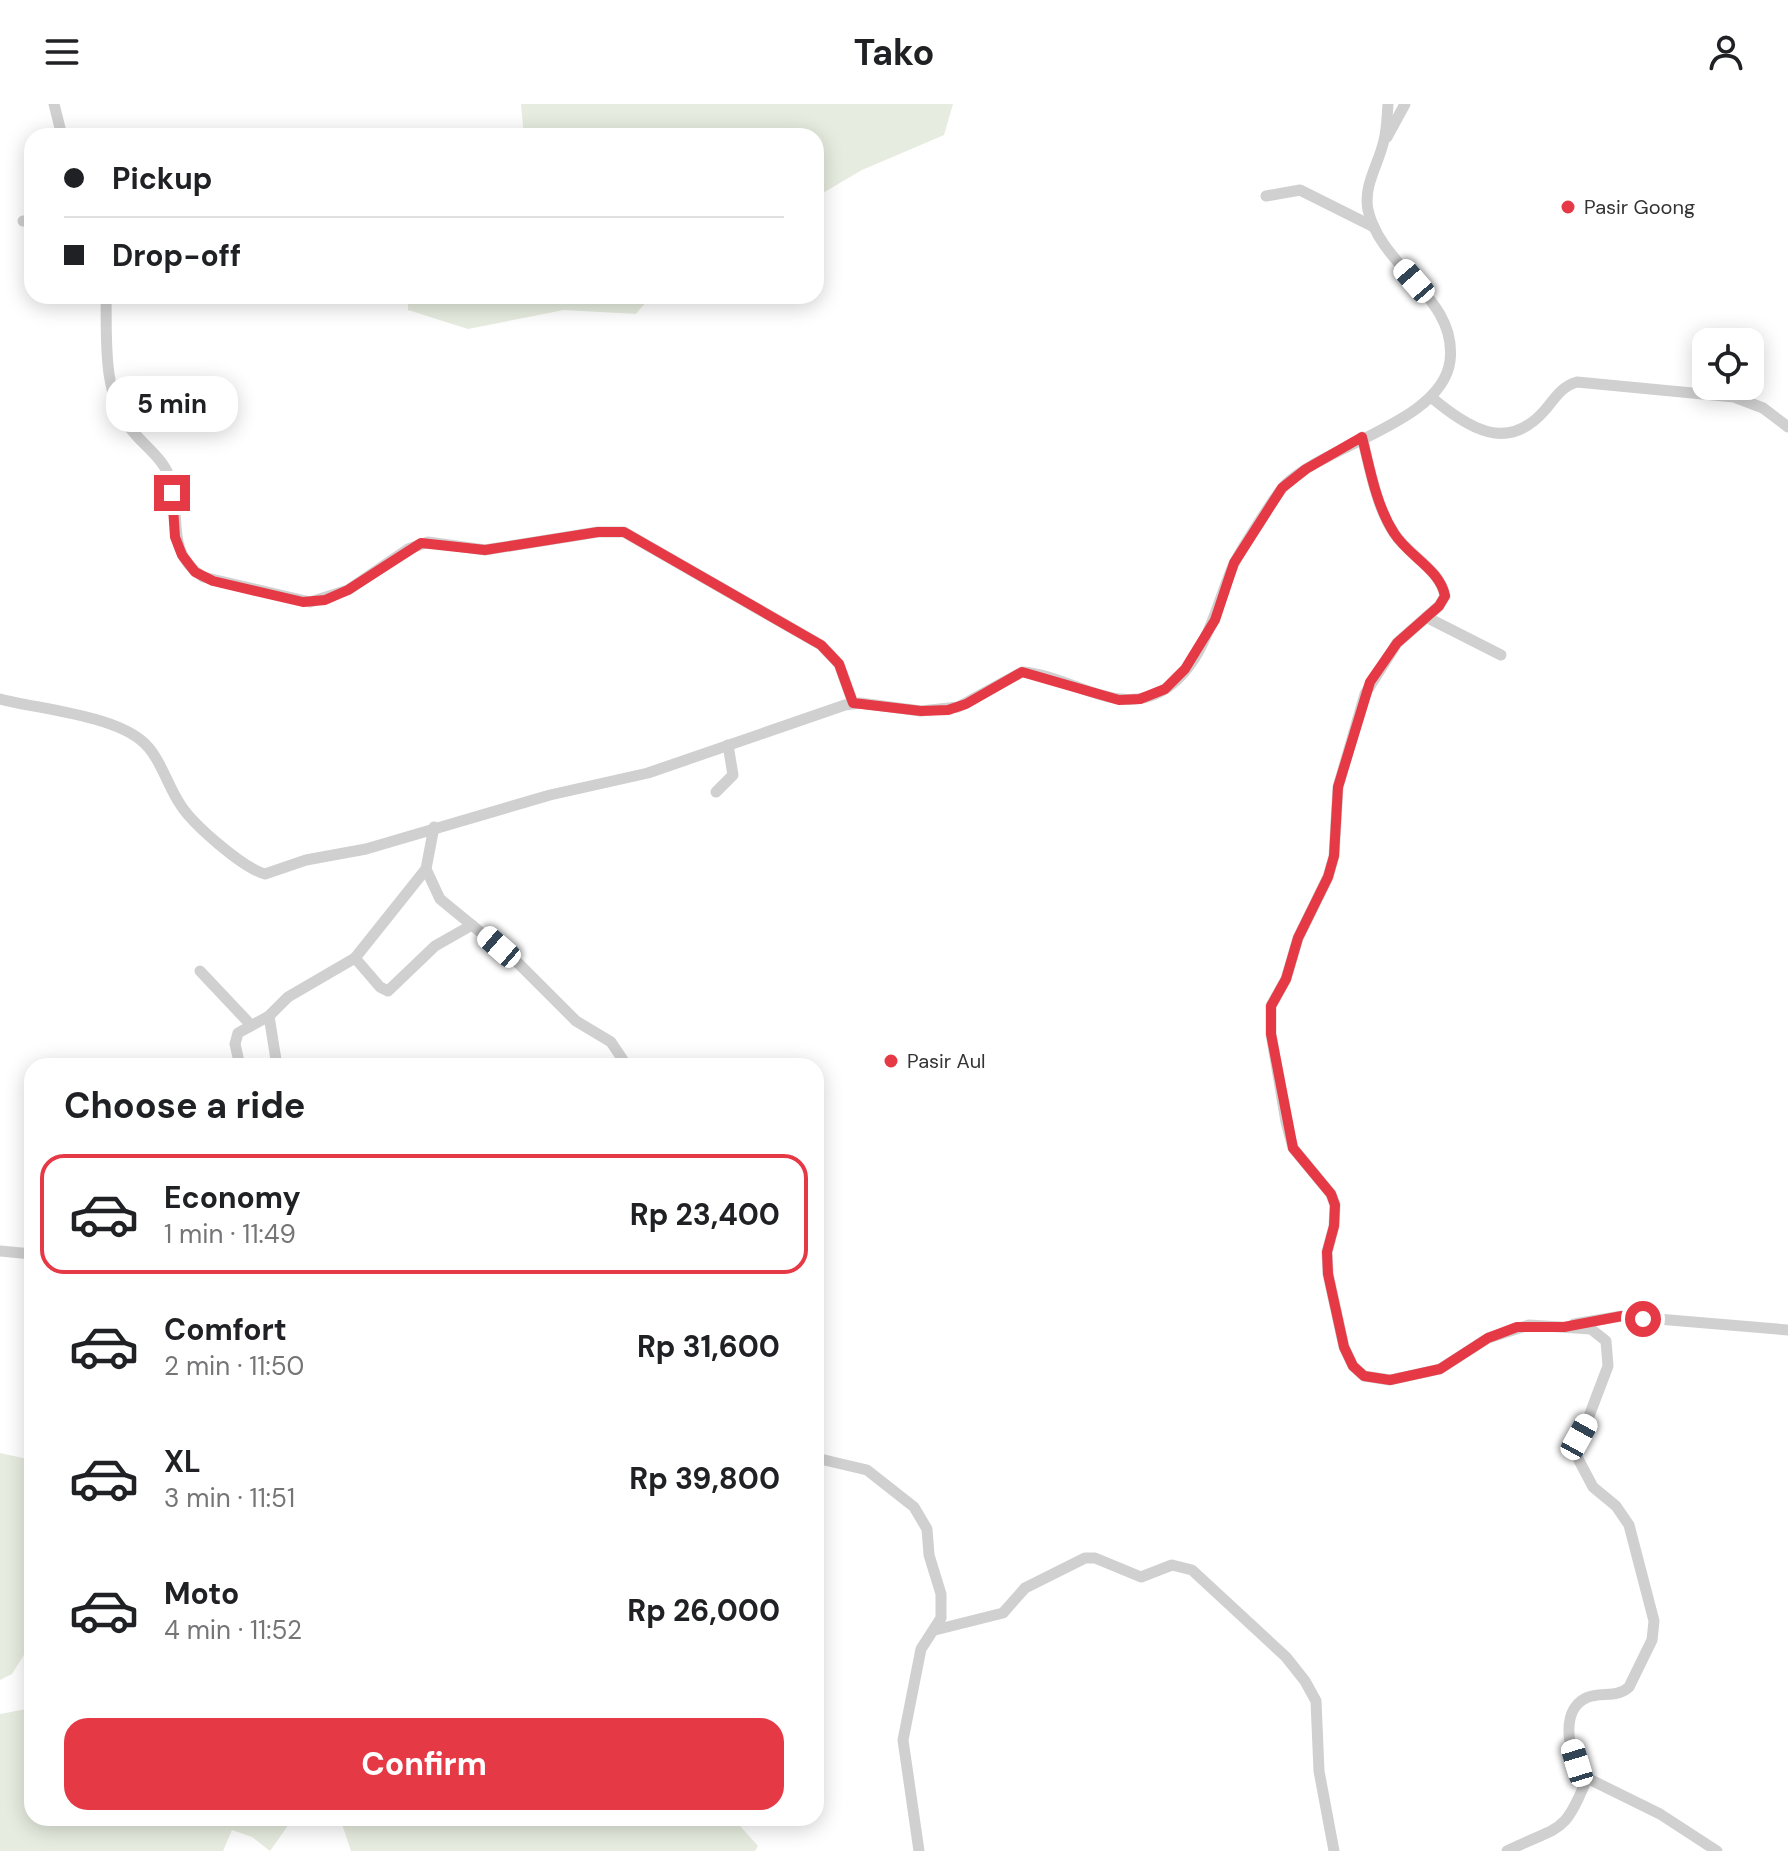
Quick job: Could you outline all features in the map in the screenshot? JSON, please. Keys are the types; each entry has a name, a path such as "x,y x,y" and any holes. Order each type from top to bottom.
{"street":[{"path":"54,104 60,128"},
{"path":"1384,141 1388,104"},
{"path":"0,699 66,712 133,734 152,753 189,816 262,873 276,872 306,860 366,849 434,827 648,773 853,703 921,711 948,710 966,704 1022,672 1119,700 1140,699 1165,689 1185,669 1215,620 1234,563 1282,488 1306,469 1432,398 1448,374 1451,351 1447,330 1438,310 1392,255 1367,208 1367,191 1384,141 1405,104"},
{"path":"1266,196 1300,190 1375,228"},
{"path":"106,304 109,373 114,399 123,419 168,473 178,547 190,567 203,577 310,602 348,590 421,543 485,550 598,532 624,532 821,645 839,664 853,703"},
{"path":"1432,398 1465,423 1496,434 1527,428 1564,388 1582,382 1734,397 1763,408 1788,427"},
{"path":"1362,437 1390,526 1443,587 1445,599 1397,643 1365,694 1338,787 1334,856 1328,877 1298,938 1286,979 1271,1006 1271,1034 1286,1122 1293,1148 1331,1194 1335,1205 1334,1226 1327,1252 1328,1274 1344,1347 1353,1366 1364,1376 1390,1380 1440,1369 1488,1338 1517,1327 1564,1327 1599,1333 1609,1349 1608,1366 1575,1453 1593,1487 1616,1506 1629,1525 1654,1631 1629,1687 1610,1696 1588,1696 1571,1716 1570,1741 1581,1773 1587,1778 1660,1814 1717,1851"},
{"path":"1426,617 1501,655"},
{"path":"716,792 733,775 728,745"},
{"path":"239,1058 236,1037 250,1024 269,1016 288,997 355,958 426,869 434,827"},
{"path":"426,869 440,899 576,1021 611,1042 622,1058"},
{"path":"355,958 380,987 388,991 435,946 472,925"},
{"path":"200,971 250,1024"},
{"path":"269,1016 276,1058"},
{"path":"0,1251 24,1253"},
{"path":"1564,1327 1622,1316 1788,1330"},
{"path":"824,1460 867,1470 923,1518 941,1594 941,1618 921,1649 903,1740 919,1851"},
{"path":"935,1630 1003,1613 1025,1588 1085,1558 1095,1558 1141,1577 1172,1565 1192,1570 1286,1657 1312,1691 1319,1719 1319,1771 1334,1851"},
{"path":"1507,1851 1562,1826 1573,1816 1587,1778"}],"shaded area":[{"path":"521,104 953,104 944,135 862,170 824,192 824,128 523,128"},
{"path":"408,304 644,304 636,314 564,310 468,329 408,310"},
{"path":"0,1453 24,1458 24,1655 12,1674 0,1680"},
{"path":"24,1710 24,1826 287,1827 270,1851 252,1837 232,1830 223,1851 0,1851 0,1714"},
{"path":"343,1826 740,1826 758,1846 755,1851 351,1851"}],"place":[{"name":"Pasir Goong","path":"1568,207"},
{"name":"Pasir Aul","path":"891,1061"}],"route":[{"path":"172,493 175,537 182,555 195,572 213,581 303,602 325,600 348,590 421,543 434,542 463,549 485,550 531,546 598,532 624,532 821,645 834,655 839,664 853,703 921,711 948,710 984,695 1022,672 1127,701 1165,689 1185,669 1215,620 1237,556 1282,488 1306,469 1362,437 1379,501 1390,526 1407,550 1440,581 1445,599 1397,643 1370,682 1338,787 1334,856 1328,877 1321,898 1298,938 1286,979 1271,1006 1271,1034 1293,1148 1331,1194 1335,1205 1334,1226 1327,1252 1328,1274 1344,1347 1353,1366 1364,1376 1376,1381 1390,1380 1440,1369 1488,1338 1517,1327 1564,1327 1622,1316 1643,1319"}]}
